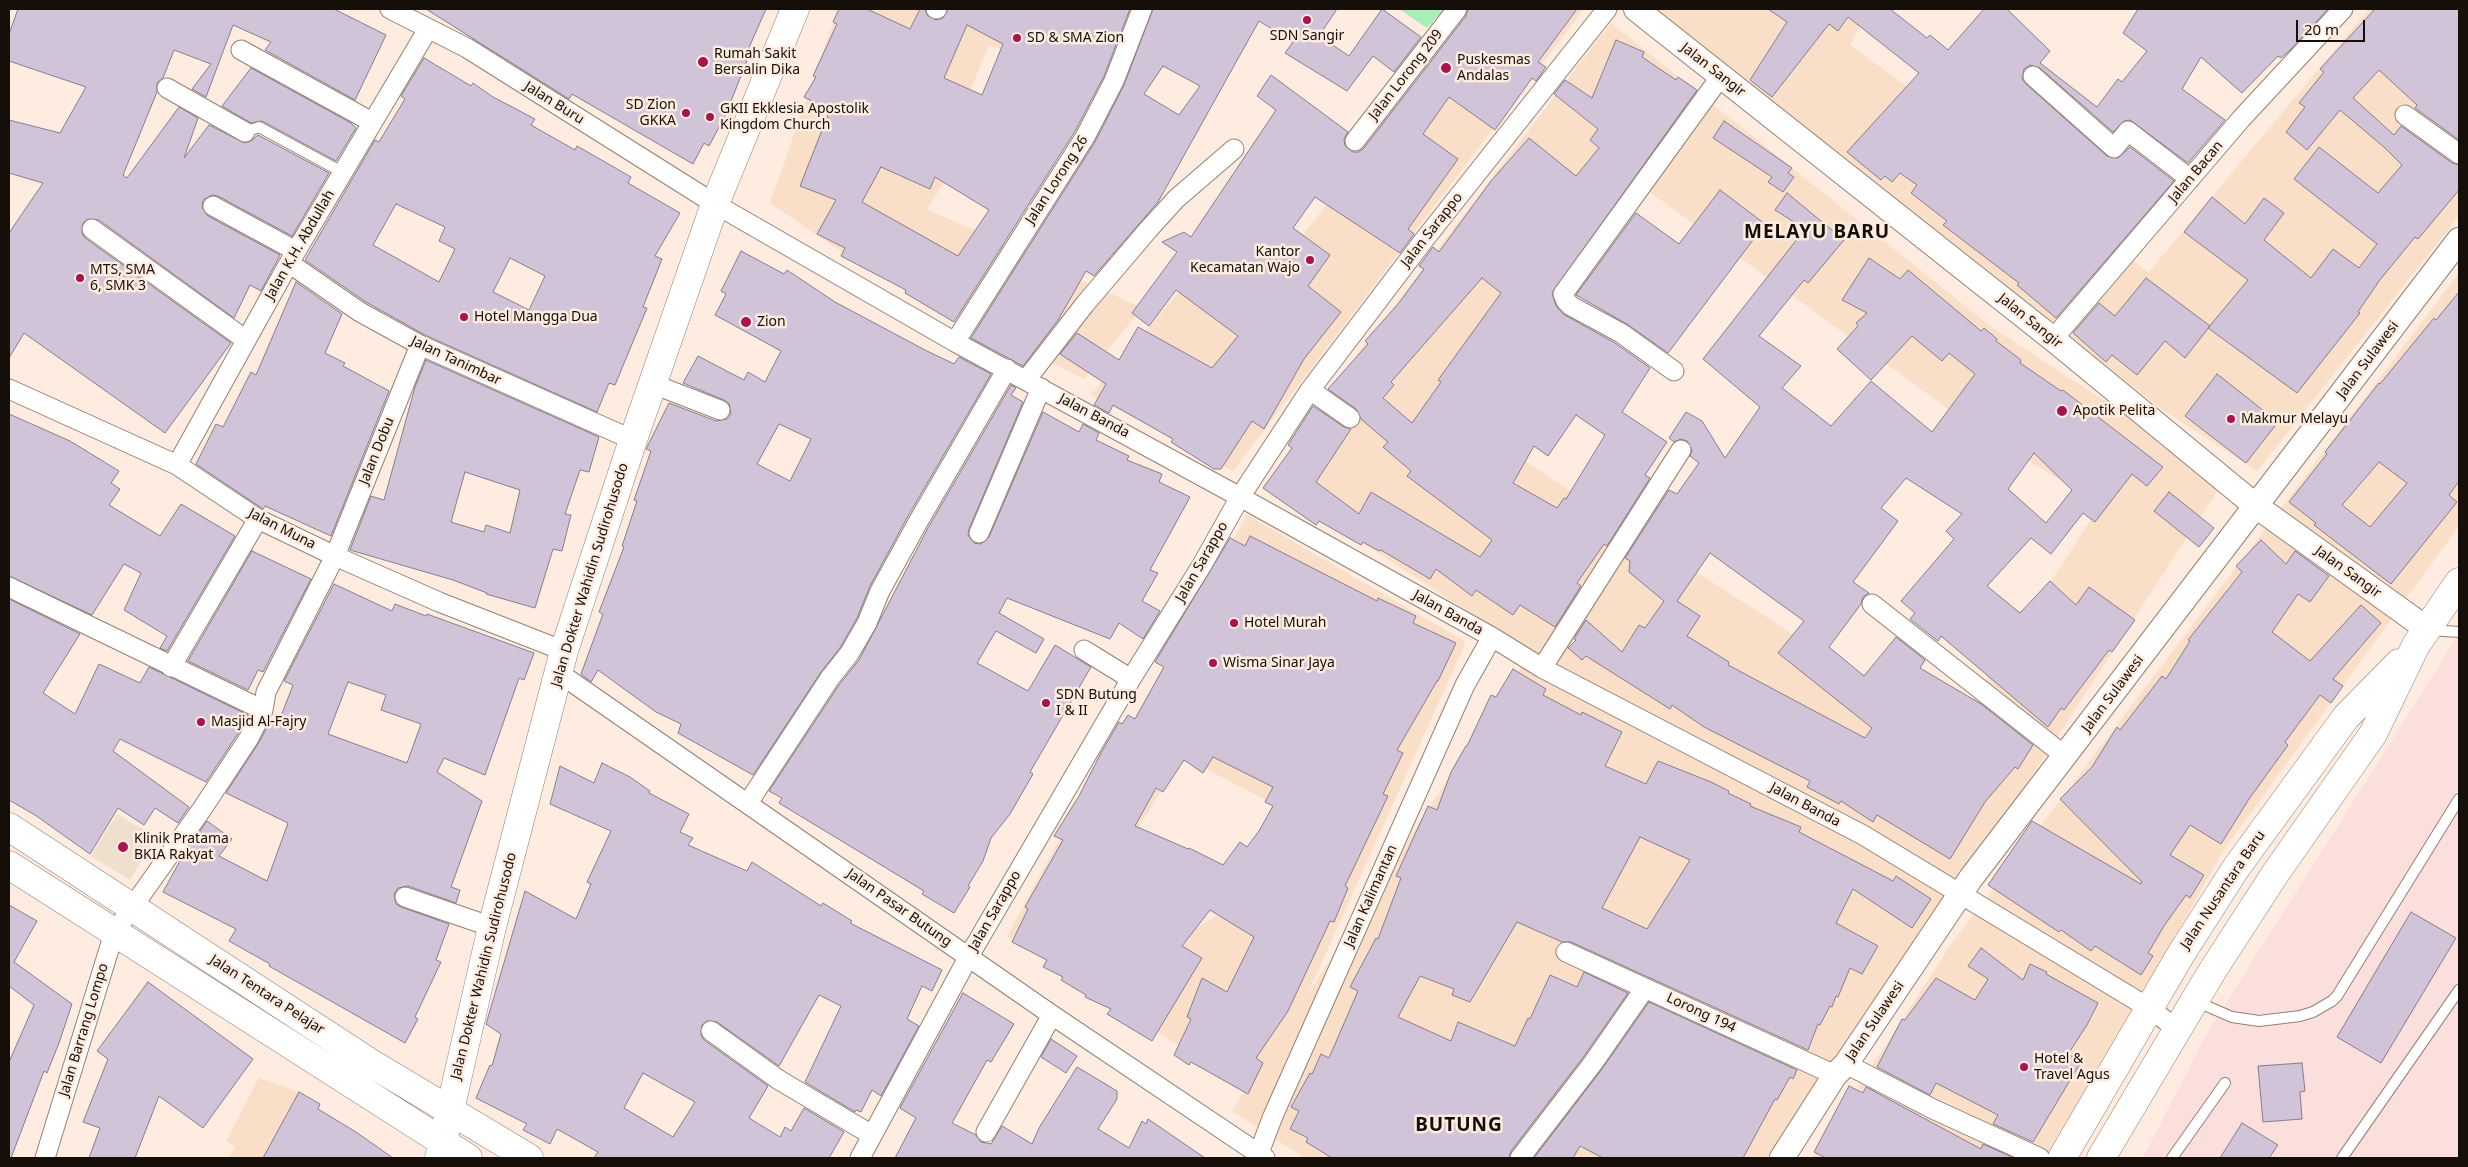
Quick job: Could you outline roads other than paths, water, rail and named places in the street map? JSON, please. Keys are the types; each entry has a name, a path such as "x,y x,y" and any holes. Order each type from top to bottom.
{"main road":[{"name":"Jalan Dokter Wahidin Sudirohusodo","path":"441,1151 492,927 561,662 633,440 715,204 795,9"},
{"path":"2101,1158 2194,1001 2275,874 2373,734 2421,638 2459,582"},
{"name":"Jalan Nusantara Baru","path":"2062,1158 2148,1008 2236,868 2346,717 2421,638"},
{"name":"Jalan Tentara Pelajar","path":"9,827 369,1062 449,1112 530,1158"},
{"path":"9,865 441,1151 468,1158"}],"street":[{"name":"Jalan Buru","path":"390,9 467,48 715,204"},
{"name":"Jalan Lorong 26","path":"955,342 1085,137 1114,81 1142,9"},
{"name":"Jalan Lorong 209","path":"1354,141 1457,9"},
{"name":"Jalan Sarappo","path":"860,1158 969,956 1130,679 1202,565 1240,497 1310,390 1430,233 1607,9"},
{"name":"Jalan Sangir","path":"1636,9 2053,339 2256,506 2421,638"},
{"name":"Jalan Bacan","path":"2053,339 2241,119 2343,9"},
{"name":"Jalan K.H. Abdullah","path":"177,465 292,257 428,29"},
{"path":"241,50 372,122"},
{"path":"1674,371 1621,333 1571,306 1563,294 1721,76"},
{"path":"2033,76 2114,148 2128,131 2190,179"},
{"path":"167,88 245,132"},
{"path":"2404,115 2459,154"},
{"path":"979,533 1034,384 1085,304 1176,199 1234,149"},
{"name":"Jalan Banda","path":"715,204 955,342 1008,369 1240,497 1492,637 1542,668 1863,835 2148,1008 2177,1029"},
{"name":"Jalan Tanimbar","path":"213,206 292,257 360,312 420,346 633,440"},
{"path":"92,230 246,340"},
{"name":"Jalan Sulawesi","path":"1782,1158 1961,894 2459,240"},
{"name":"Jalan Dobu","path":"262,710 266,692 335,556 420,346"},
{"path":"748,804 830,678 850,654 867,623 880,592 918,522 1008,369"},
{"path":"653,384 720,410"},
{"name":"Jalan Muna","path":"9,389 177,465 258,519 335,556 439,602 561,662"},
{"path":"1310,390 1350,418"},
{"path":"1542,668 1681,450"},
{"path":"171,667 258,519"},
{"path":"9,587 262,710"},
{"path":"1872,604 2065,756"},
{"name":"Jalan Kalimantan","path":"1261,1157 1273,1116 1464,685 1492,637"},
{"path":"1084,650 1130,679"},
{"name":"Jalan Pasar Butung","path":"561,662 748,804 1261,1157"},
{"name":"Jalan Barrang Lompo","path":"45,1158 114,933 202,809 249,738 262,710"},
{"path":"404,897 492,927"},
{"name":"Lorong 194","path":"1566,952 1645,988 1933,1109 2040,1158"},
{"path":"1520,1158 1593,1063 1645,988"},
{"path":"986,1132 1052,1015"},
{"path":"711,1032 779,1080 872,1135"}],"lane":[{"path":"245,132 259,128 342,172"},
{"path":"2421,638 2459,632"},
{"path":"2194,1001 2232,1017 2259,1022 2300,1016 2313,1012 2332,1001 2337,996 2459,799"},
{"path":"2342,1158 2459,990"},
{"path":"2172,1158 2225,1083"}],"place":[{"name":"SDN Sangir","path":"1307,20"},
{"name":"SD & SMA Zion","path":"1017,38"},
{"name":"Rumah Sakit Bersalin Dika","path":"703,62"},
{"name":"Puskesmas Andalas","path":"1446,68"},
{"name":"SD Zion GKKA","path":"686,113"},
{"name":"GKII Ekklesia Apostolik Kingdom Church","path":"710,117"},
{"name":"Kantor Kecamatan Wajo","path":"1310,260"},
{"name":"MTS, SMA 6, SMK 3","path":"80,278"},
{"name":"Hotel Mangga Dua","path":"464,317"},
{"name":"Zion","path":"746,322"},
{"name":"Apotik Pelita","path":"2062,411"},
{"name":"Makmur Melayu","path":"2231,419"},
{"name":"Hotel Murah","path":"1234,623"},
{"name":"Wisma Sinar Jaya","path":"1213,663"},
{"name":"SDN Butung I & II","path":"1046,703"},
{"name":"Masjid Al-Fajry","path":"201,722"},
{"name":"Klinik Pratama BKIA Rakyat","path":"123,847"},
{"name":"Hotel & Travel Agus","path":"2024,1067"}],"district":[{"name":"MELAYU BARU","path":"1817,233"},
{"name":"BUTUNG","path":"1459,1126"}]}
